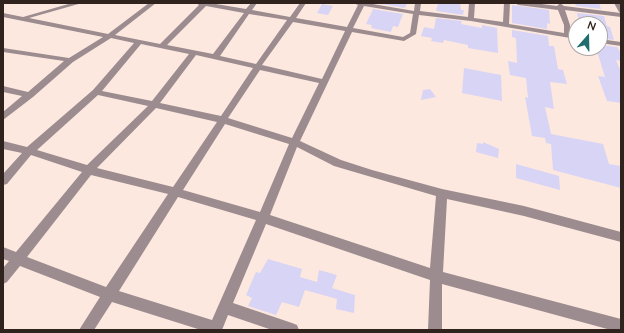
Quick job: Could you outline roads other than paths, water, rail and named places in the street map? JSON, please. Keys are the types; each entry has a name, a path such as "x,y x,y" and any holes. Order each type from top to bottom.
{"street":[{"path":"22,18 79,3"},
{"path":"3,117 70,60 110,36 153,3"},
{"path":"162,46 202,3 404,39 413,34 418,3"},
{"path":"215,57 254,3"},
{"path":"86,330 258,66 290,19 303,3"},
{"path":"3,253 110,295 216,329 295,142 350,29 360,3 416,13 471,19 567,36 567,25 560,6"},
{"path":"471,19 472,3"},
{"path":"506,26 507,3"},
{"path":"518,3 560,6 621,15"},
{"path":"617,3 621,11"},
{"path":"3,15 215,57 325,82"},
{"path":"3,181 29,151 96,92 139,42"},
{"path":"608,42 621,44"},
{"path":"3,50 70,60"},
{"path":"3,278 89,170 154,105 194,53"},
{"path":"3,89 30,95"},
{"path":"96,92 223,120 295,142 338,163 442,193 524,211 621,236"},
{"path":"3,145 29,151 89,170 176,192 264,218 436,276 621,326"},
{"path":"435,330 436,276 442,193"},
{"path":"225,307 292,330"}]}
